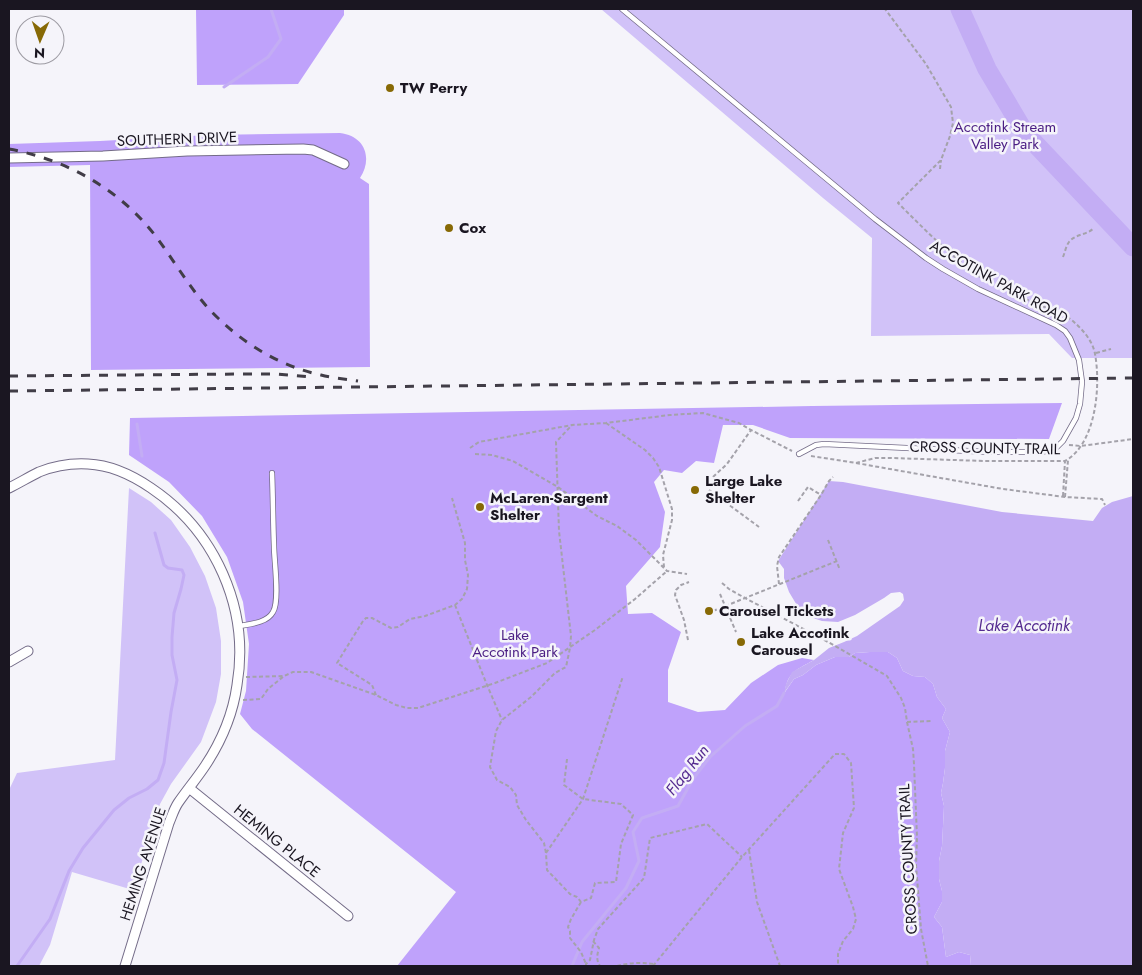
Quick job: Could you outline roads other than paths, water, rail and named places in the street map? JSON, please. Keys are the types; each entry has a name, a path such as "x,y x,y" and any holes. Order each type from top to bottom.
{"street":[{"name":"SOUTHERN DRIVE","path":"9,158 303,148 313,150 344,164"},
{"name":"HEMING AVENUE","path":"9,488 38,473 70,464 104,466 131,475 160,494 188,519 200,534 218,562 231,594 239,626 240,664 229,718 218,746 178,804 169,823 125,966"},
{"path":"9,662 28,651"},
{"name":"HEMING PLACE","path":"189,788 348,916"}],"lane":[{"name":"ACCOTINK PARK ROAD","path":"622,9 875,219 926,258 978,289 1056,325 1065,331 1076,352 1081,369 1082,382 1076,418 1063,441 1057,447 1047,451 990,452 824,444 816,445 799,454"},
{"path":"239,626 262,621 269,617 274,610 276,601 272,473"}],"water":[{"name":"Lake Accotink","path":"829,481 1002,512 1093,521 1102,508 1112,502 1133,496 1133,966 971,966 970,955 959,952 946,957 942,927 934,917 942,902 939,861 942,846 944,806 941,793 945,768 945,751 950,732 942,718 946,709 937,697 933,684 925,677 913,676 903,671 897,658 888,652 870,652 855,653 849,657 835,657 816,665 794,679 784,693 792,672 814,660 829,648 857,636 900,606 904,600 903,594 900,592 891,593 855,615 838,622 822,621 801,612 789,592 784,578 784,569 778,561"}],"waterway":[{"path":"224,87 268,57 281,39 271,9"},
{"path":"960,9 987,69 1025,133 1133,247"},
{"path":"137,424 142,456"},
{"path":"17,966 50,919 69,871 83,848 114,810 158,780 164,763 177,680 172,655 174,613 184,575 182,570 168,568 164,565 155,533"},
{"name":"Flag Run","path":"572,966 582,942 626,888 639,861 633,832 642,818 678,806 693,779 710,757 745,726 777,706 784,693"}],"railway":[{"path":"9,149 31,154 72,169 92,180 127,205 157,238 194,291 210,310 241,338 266,354 293,367 330,377 358,381"},
{"path":"9,376 275,374 311,377"},
{"path":"9,391 1133,378"}],"place":[{"name":"TW Perry","path":"390,88"},
{"name":"Cox","path":"449,228"},
{"name":"Large Lake Shelter","path":"695,490"},
{"name":"McLaren-Sargent Shelter","path":"480,507"},
{"name":"Carousel Tickets","path":"709,611"},
{"name":"Lake Accotink Carousel","path":"741,642"}],"park label":[{"name":"Accotink Stream Valley Park","path":"1005,136"},
{"name":"Lake Accotink Park","path":"515,644"}]}
